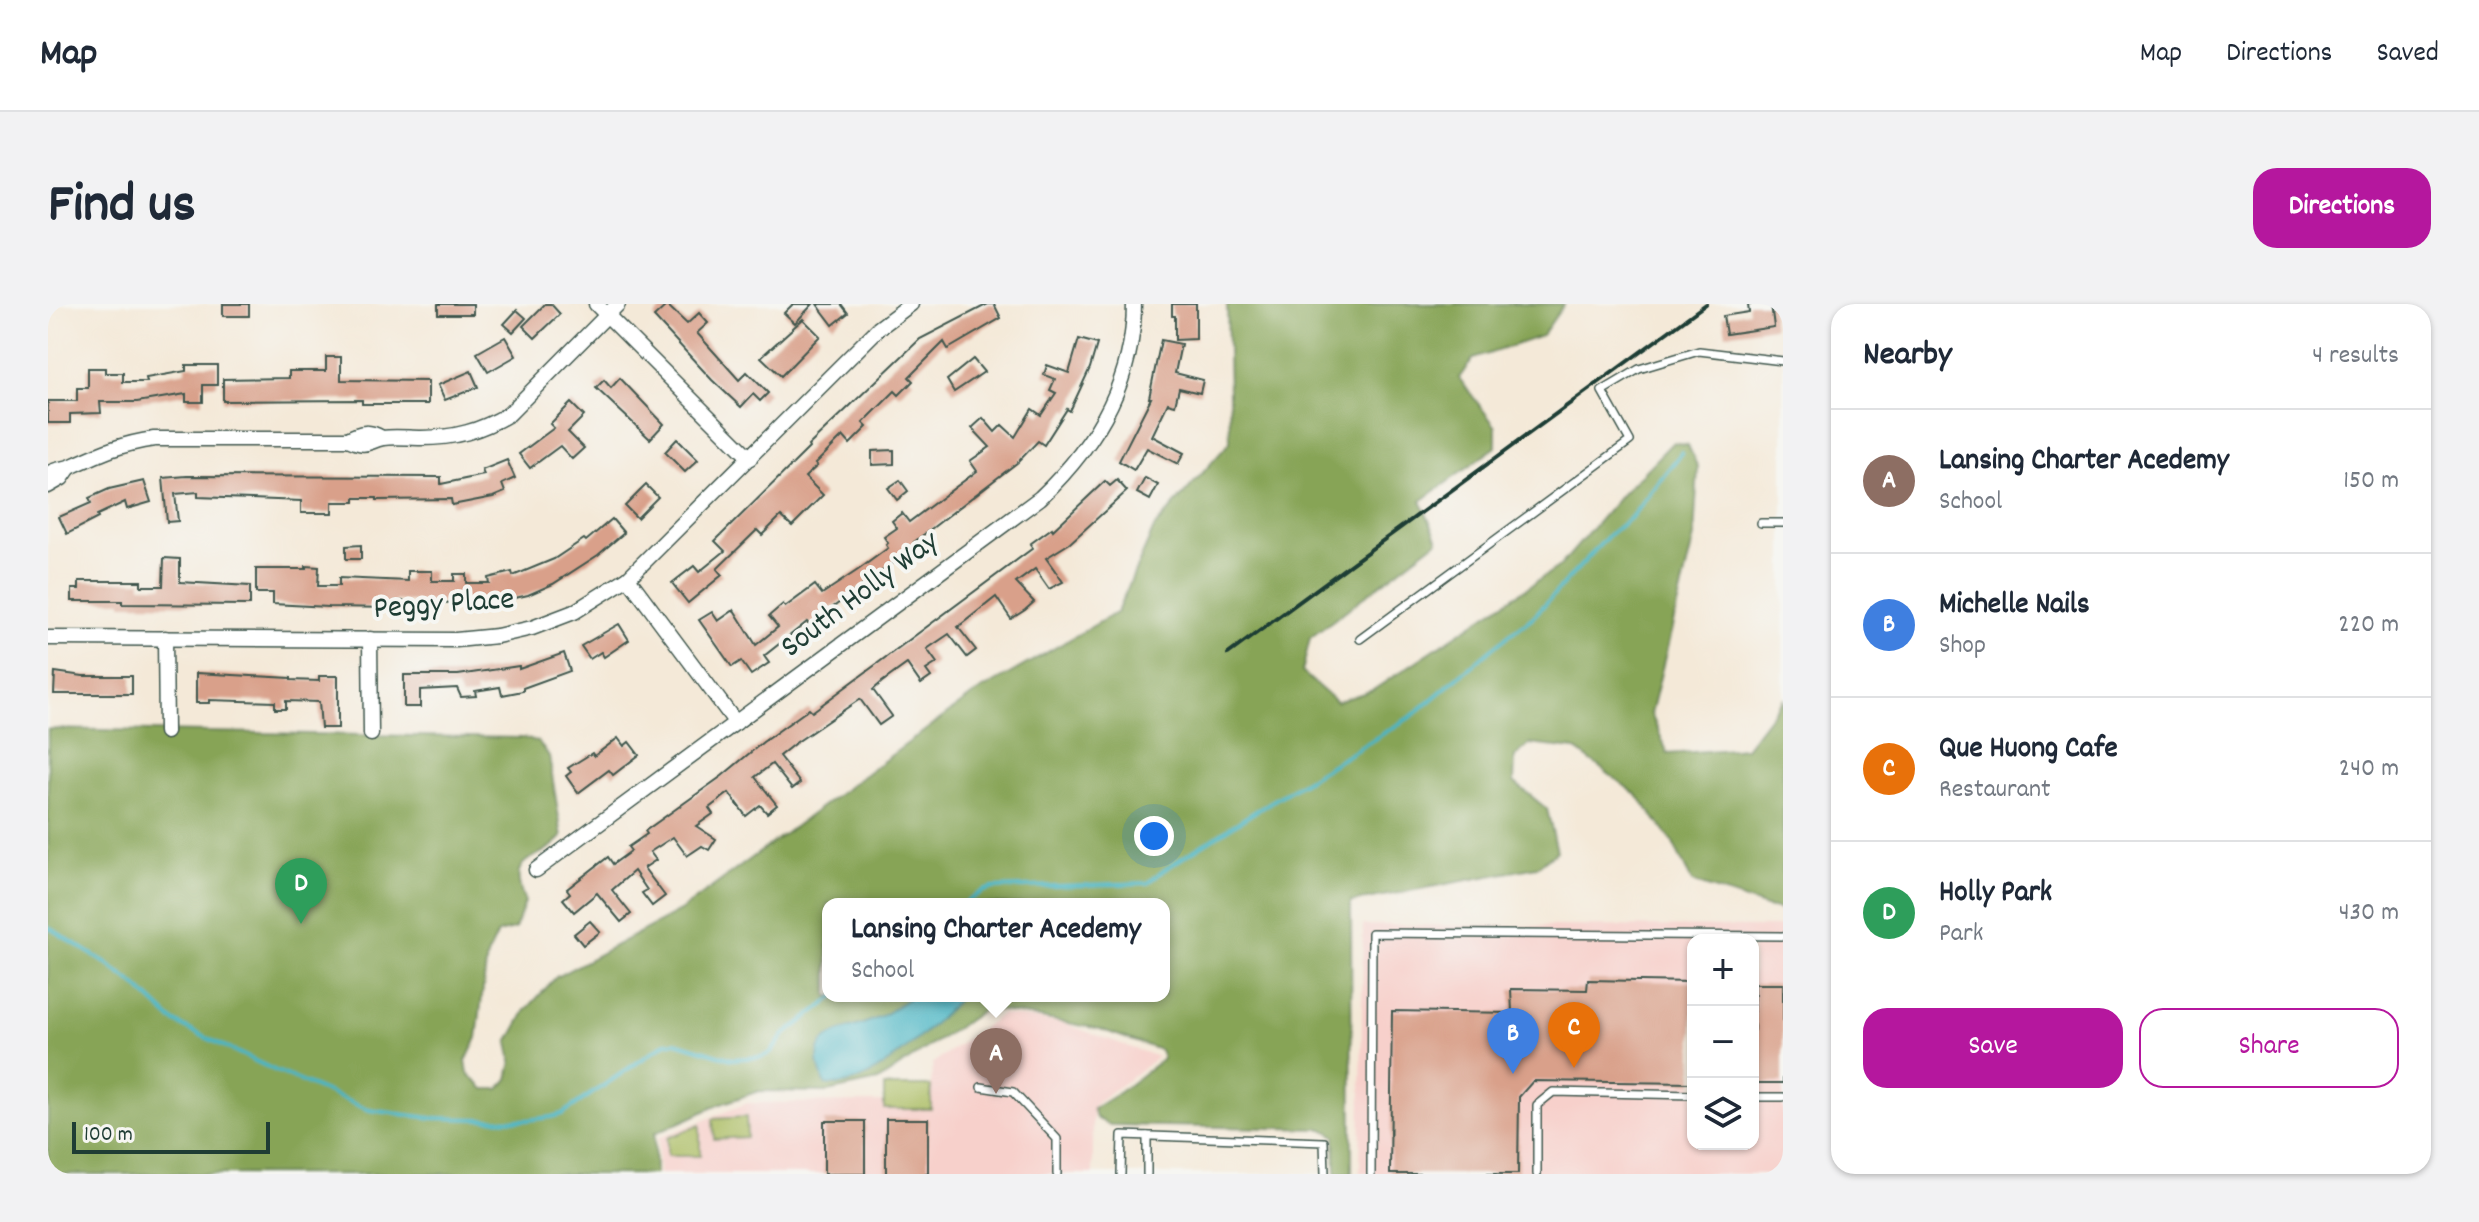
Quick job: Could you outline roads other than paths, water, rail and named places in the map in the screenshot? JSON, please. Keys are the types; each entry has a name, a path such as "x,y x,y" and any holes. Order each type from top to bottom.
{"street":[{"name":"Peggy Place","path":"48,638 456,640 497,636 532,628 574,612 628,578 750,458 889,310 911,304"},
{"name":"South Holly Way","path":"536,870 1040,498 1066,473 1095,435 1117,392 1128,352 1134,304"},
{"path":"48,474 123,444 154,439 348,439 358,433 373,433 382,438 464,435 509,414 607,308 750,458"},
{"path":"48,486 62,478 69,468"},
{"path":"628,578 736,723"},
{"path":"165,638 166,732"},
{"path":"370,639 371,734"}],"lane":[{"path":"1360,639 1630,441 1602,391 1639,369 1699,351 1783,361"},
{"path":"1761,523 1783,523"},
{"path":"1371,1174 1372,933 1783,936"},
{"path":"981,1087 1013,1092 1057,1139 1057,1174"},
{"path":"1537,1174 1537,1105 1553,1092 1687,1095"},
{"path":"1759,1097 1783,1097"},
{"path":"1121,1174 1122,1135 1324,1142 1325,1174"},
{"path":"1147,1136 1147,1174"}],"water":[{"path":"903,1002 955,1002 899,1055 879,1068 860,1079 842,1084 825,1084 818,1053 822,1043 841,1031 880,1017"}],"waterway":[{"path":"972,898 993,888 1148,883 1256,811 1412,716 1533,617 1610,534 1632,516 1682,452"},
{"path":"48,927 104,962 134,984 172,1020 186,1028 369,1110 431,1118 527,1120 562,1114 666,1043 676,1042 732,1059 761,1057 771,1053 783,1036 827,1002"}],"railway":[{"path":"1228,654 1706,304"}],"place":[{"name":"Holly Park","path":"301,924"},
{"name":"Que Huong Cafe","path":"1574,1068"},
{"name":"Michelle Nails","path":"1513,1074"},
{"name":"Lansing Charter Acedemy","path":"996,1094"}]}
